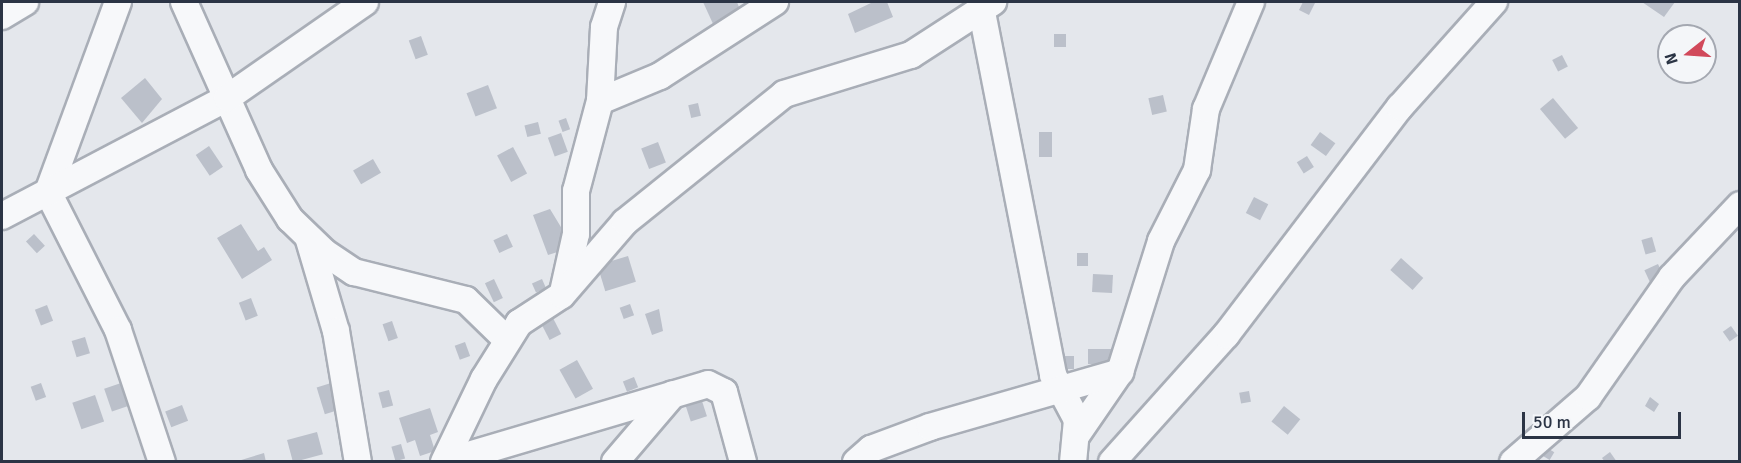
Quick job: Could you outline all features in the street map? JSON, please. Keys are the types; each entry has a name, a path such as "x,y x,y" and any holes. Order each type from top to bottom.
{"street":[{"path":"2,16 25,2"},
{"path":"118,2 48,192 118,330 162,462"},
{"path":"184,2 259,170 308,237 354,272 466,300 507,340"},
{"path":"2,216 227,98 365,2"},
{"path":"562,294 576,234 576,191 600,101 604,27 612,2"},
{"path":"600,101 660,76 775,2"},
{"path":"1076,436 1120,372 1161,241 1197,170 1206,109 1251,2"},
{"path":"1112,462 1226,335 1400,107 1494,2"},
{"path":"445,462 469,411 507,340 519,323 562,294 625,222 784,94 911,55 984,3 1059,388 1075,407 1076,436 1073,462"},
{"path":"1514,462 1588,397 1672,277 1740,205"},
{"path":"308,237 336,331 358,462"},
{"path":"856,462 871,449 930,427 1120,372"},
{"path":"445,462 486,456 708,384 724,392 743,462"},
{"path":"615,462 673,394"},
{"path":"469,411 486,456"}],"building":[{"path":"703,2 737,2 742,15 714,26"},
{"path":"873,2 887,2 893,17 855,33 848,14"},
{"path":"1303,2 1315,3 1309,15 1299,10"},
{"path":"1642,2 1675,2 1664,17"},
{"path":"1054,34 1066,34 1066,47 1054,47"},
{"path":"421,36 428,55 416,59 409,40"},
{"path":"1562,55 1568,67 1558,72 1552,60"},
{"path":"145,78 162,99 142,123 121,98"},
{"path":"488,85 497,108 475,117 467,93"},
{"path":"1163,95 1167,112 1152,115 1148,98"},
{"path":"1553,98 1578,128 1565,139 1540,109"},
{"path":"698,103 701,116 691,118 688,105"},
{"path":"566,118 570,129 563,132 558,121"},
{"path":"538,122 541,134 527,137 524,125"},
{"path":"1039,132 1052,132 1052,157 1039,157"},
{"path":"1320,132 1335,143 1326,156 1311,145"},
{"path":"561,133 568,152 555,157 548,138"},
{"path":"658,142 666,163 649,169 641,148"},
{"path":"209,146 223,167 210,176 196,155"},
{"path":"513,147 527,173 511,182 497,155"},
{"path":"1307,156 1314,167 1304,173 1297,162"},
{"path":"373,159 381,173 361,184 353,170"},
{"path":"1254,197 1268,204 1260,220 1246,213"},
{"path":"550,209 567,237 560,239 564,250 548,255 533,215"},
{"path":"241,224 258,251 264,247 272,260 242,279 217,238"},
{"path":"34,234 45,246 37,253 26,242"},
{"path":"507,234 513,247 499,253 493,240"},
{"path":"1652,237 1656,251 1646,254 1641,240"},
{"path":"1077,253 1088,253 1088,266 1077,266"},
{"path":"628,256 636,282 605,291 597,265"},
{"path":"1401,258 1423,278 1413,290 1390,270"},
{"path":"1658,264 1664,277 1650,283 1644,270"},
{"path":"1093,274 1113,275 1112,293 1092,292"},
{"path":"494,279 503,298 494,302 485,283"},
{"path":"542,279 546,288 536,293 532,283"},
{"path":"251,298 258,316 246,320 239,303"},
{"path":"630,304 634,315 624,319 620,308"},
{"path":"47,305 53,321 41,326 35,310"},
{"path":"659,309 663,331 652,335 645,314"},
{"path":"553,318 561,334 550,340 541,324"},
{"path":"392,321 398,338 388,341 383,324"},
{"path":"1731,326 1738,336 1730,342 1723,332"},
{"path":"85,337 90,353 77,357 72,341"},
{"path":"465,342 470,356 460,360 455,346"},
{"path":"1088,349 1113,349 1113,364 1088,364"},
{"path":"1063,356 1074,356 1074,369 1063,369"},
{"path":"577,360 593,389 576,399 560,370"},
{"path":"634,377 638,387 627,392 623,381"},
{"path":"124,382 132,405 112,412 104,389"},
{"path":"41,383 46,397 36,401 31,387"},
{"path":"331,383 339,410 325,414 317,387"},
{"path":"389,390 393,405 383,408 378,393"},
{"path":"1249,391 1251,402 1241,404 1239,393"},
{"path":"95,395 104,421 81,429 72,403"},
{"path":"1650,397 1659,404 1654,412 1645,406"},
{"path":"702,401 707,416 691,421 686,406"},
{"path":"182,405 188,421 171,427 165,411"},
{"path":"1284,406 1300,419 1288,435 1271,422"},
{"path":"430,408 438,432 430,435 435,451 420,456 415,440 407,443 399,418"},
{"path":"317,432 323,454 293,462 287,440"},
{"path":"401,444 405,458 396,461 391,447"},
{"path":"1544,446 1554,452 1550,460 1539,454"},
{"path":"1610,452 1617,462 1605,462 1602,458"},
{"path":"264,453 266,462 238,462 238,461"}]}
